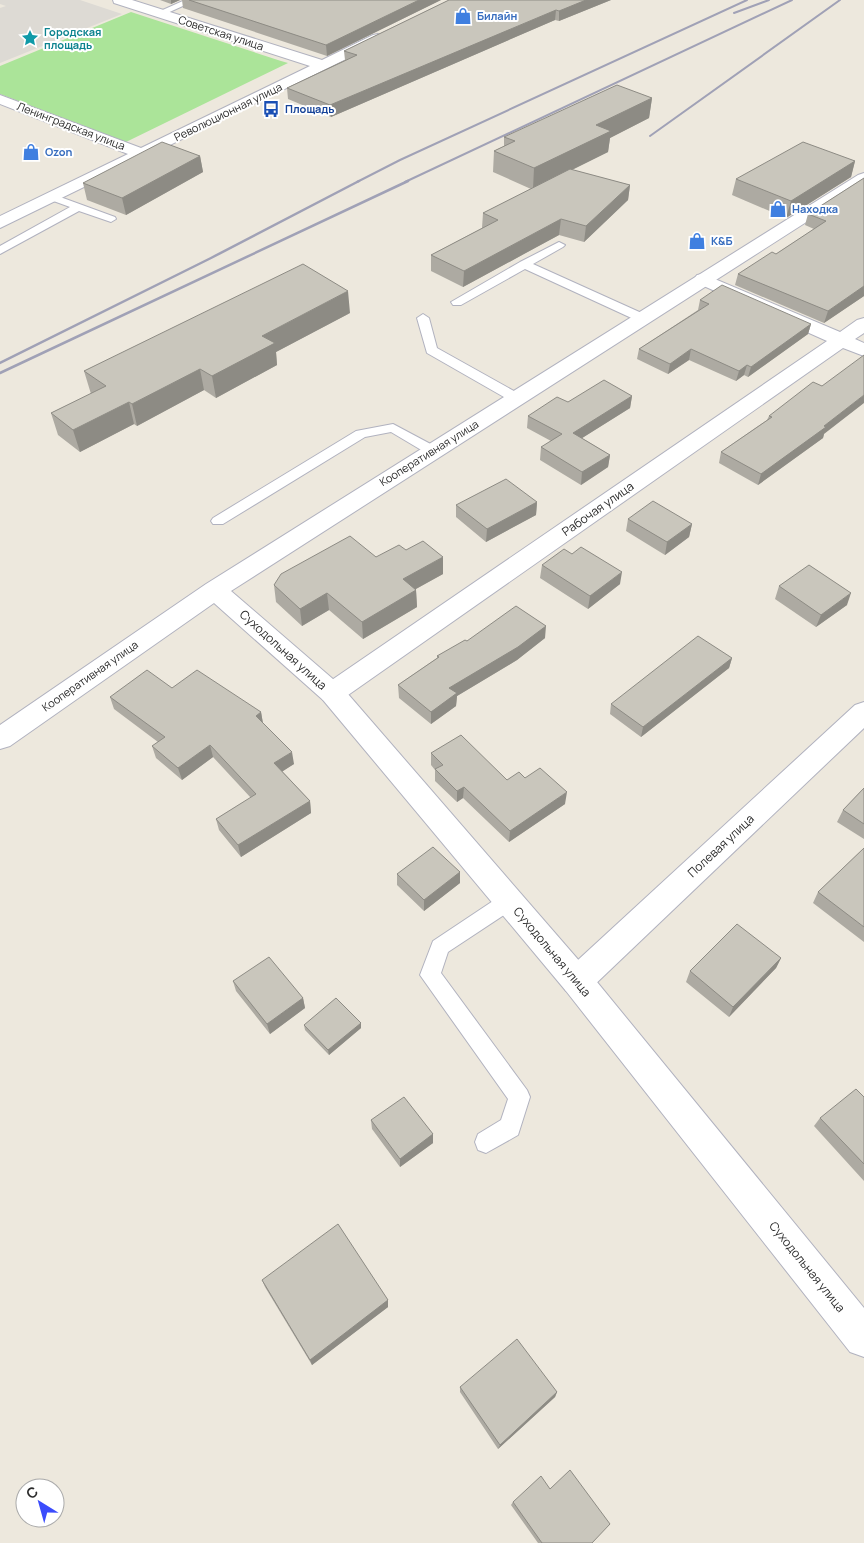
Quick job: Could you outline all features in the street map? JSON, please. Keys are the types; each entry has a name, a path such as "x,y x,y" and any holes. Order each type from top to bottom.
{"street":[{"name":"Советская улица","path":"119,0 323,65"},
{"name":"Революционная улица","path":"0,222 394,30"},
{"name":"Ленинградская улица","path":"0,99 142,154"},
{"name":"Кооперативная улица","path":"7,727 215,590 864,178"},
{"path":"703,279 864,350"},
{"name":"Рабочая улица","path":"332,693 864,324"},
{"name":"Суходольная улица","path":"215,590 332,693 577,981 864,1338"},
{"name":"Полевая улица","path":"577,981 864,712"}],"lane":[{"path":"160,13 192,0"},
{"path":"52,197 111,219"},
{"path":"0,251 78,207"},
{"path":"457,302 559,245"},
{"path":"524,264 642,318"},
{"path":"423,318 431,350 516,398"},
{"path":"218,521 361,434 393,428 433,451"},
{"path":"486,1142 510,1127 519,1097 430,975 440,947 509,901"}],"green space":[{"path":"131,12 288,63 126,142 0,94 0,66"}],"shaded area":[{"name":"Городская площадь","path":"0,0 80,0 122,14 0,63 0,8 6,6 0,4"}],"building":[{"path":"189,0 419,0 326,45"},
{"path":"449,0 586,0 559,11 556,10 330,105 287,88 357,55 344,51"},
{"path":"617,85 652,98 596,125 611,131 534,168 494,151 515,141 504,137"},
{"path":"162,142 200,156 122,198 83,183"},
{"path":"803,142 855,161 791,201 736,179"},
{"path":"570,169 630,185 586,226 561,219 464,271 431,255 498,220 483,213"},
{"path":"864,178 864,286 828,311 738,274 772,252 776,254 826,221 808,214"},
{"path":"303,264 348,291 262,336 275,343 212,376 200,369 132,404 129,402 73,430 51,413 106,386 84,371"},
{"path":"722,285 811,324 751,367 747,365 739,371 691,349 670,364 639,349 709,304 700,300"},
{"path":"864,355 864,395 824,426 826,427 761,474 721,452 772,417 769,416 813,382 822,386"},
{"path":"604,380 632,396 573,433 610,455 582,472 541,447 562,434 528,416 557,397 568,402"},
{"path":"506,479 537,502 487,529 456,505"},
{"path":"653,501 692,524 667,542 628,519"},
{"path":"350,536 376,557 399,545 406,550 423,541 443,557 403,579 416,590 362,622 327,593 300,609 274,585 281,574"},
{"path":"581,547 622,572 590,596 542,565 564,549 572,554"},
{"path":"809,565 851,593 821,615 779,586"},
{"path":"516,606 546,626 518,647 449,688 457,693 431,712 398,685 439,657 437,656 465,640 467,641"},
{"path":"698,636 732,658 643,727 611,704"},
{"path":"147,670 172,688 197,670 261,712 256,716 292,752 274,763 310,801 238,845 216,819 256,794 210,745 178,768 152,746 165,737 110,697"},
{"path":"461,735 507,780 519,772 525,778 540,768 567,792 510,831 464,787 457,791 435,769 443,765 431,753"},
{"path":"864,788 864,824 843,810"},
{"path":"433,847 460,872 424,900 397,874"},
{"path":"864,848 864,927 818,892"},
{"path":"737,924 781,958 733,1007 690,971"},
{"path":"269,957 303,998 267,1024 233,981"},
{"path":"336,998 361,1023 328,1050 304,1025"},
{"path":"856,1089 864,1097 864,1164 820,1118"},
{"path":"404,1097 433,1134 400,1159 371,1120"},
{"path":"338,1224 388,1300 310,1360 262,1280"},
{"path":"517,1339 557,1392 500,1445 460,1387"},
{"path":"570,1470 610,1524 592,1543 542,1543 513,1502 541,1476 550,1489"}],"railway":[{"path":"357,182 400,160 747,0"},
{"path":"734,13 769,0"},
{"path":"405,182 792,0"},
{"path":"650,136 840,0"},
{"path":"0,363 211,258 359,181"},
{"path":"0,373 408,181"}],"place":[{"name":"Билайн","path":"463,16"},
{"name":"Городская площадь","path":"30,38"},
{"name":"Площадь","path":"271,109"},
{"name":"Ozon","path":"31,152"},
{"name":"Находка","path":"778,209"},
{"name":"К&Б","path":"697,241"}]}
